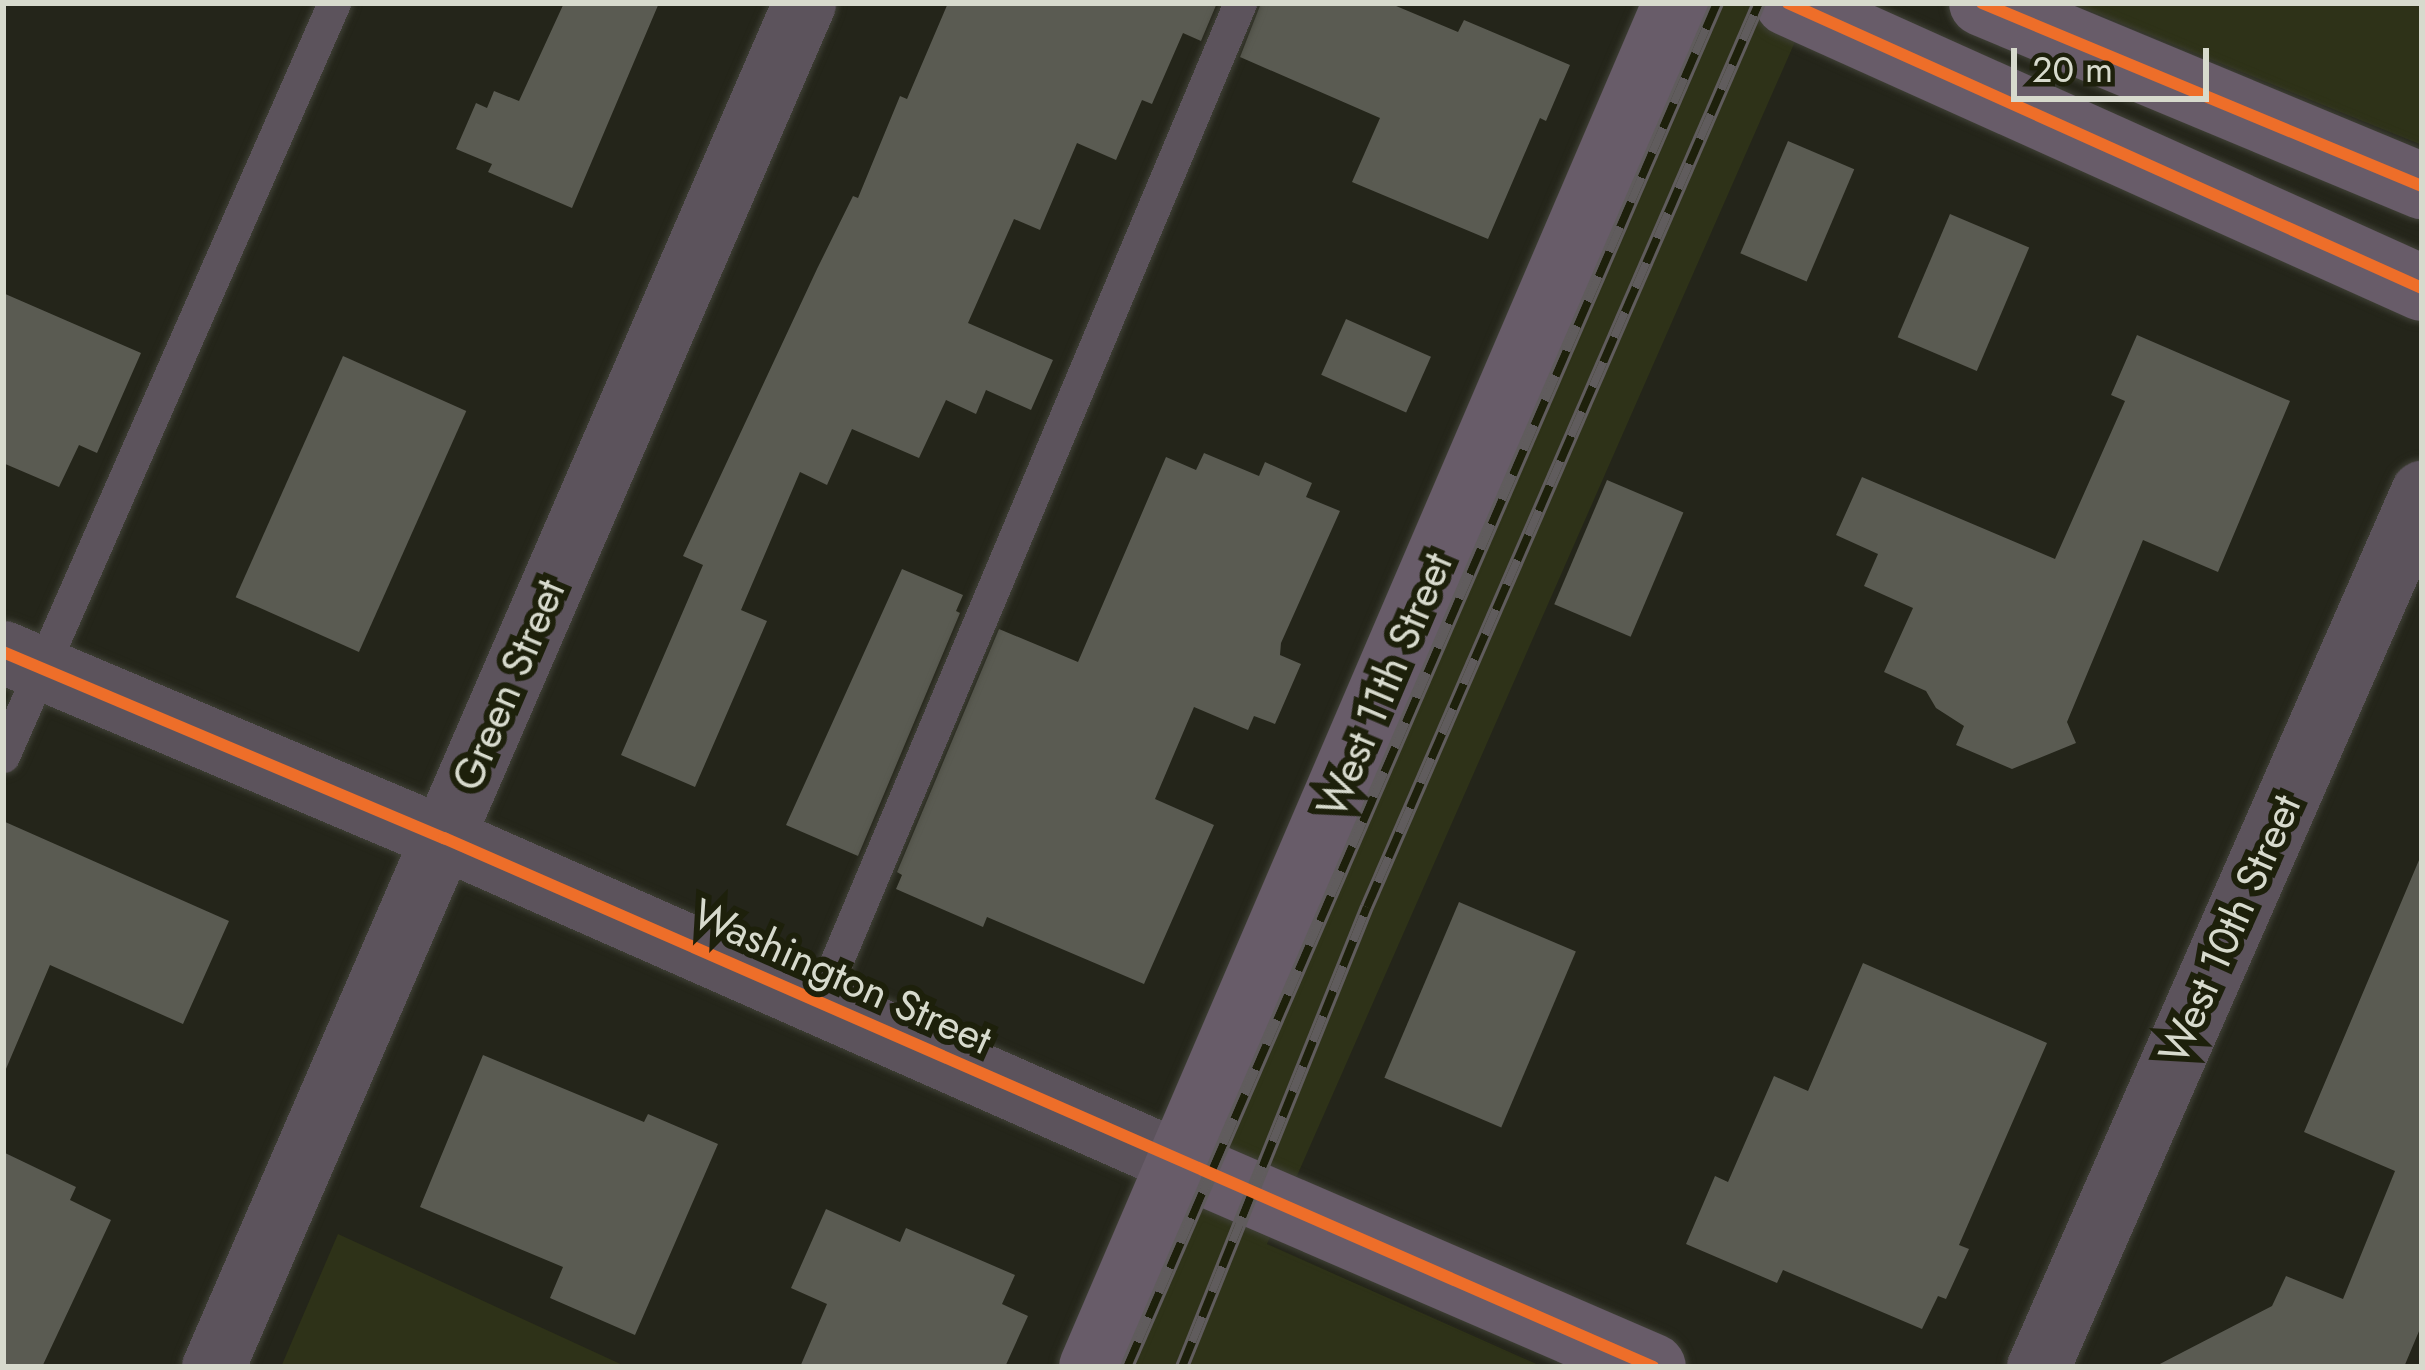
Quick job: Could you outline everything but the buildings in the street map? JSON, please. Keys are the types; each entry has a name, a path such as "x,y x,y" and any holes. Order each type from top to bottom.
{"street":[{"name":"Green Street","path":"213,1367 804,3"},
{"name":"West 11th Street","path":"1092,1367 1676,3"},
{"path":"1788,3 2422,287"},
{"path":"1982,3 2422,186"},
{"name":"West 10th Street","path":"2038,1367 2422,492"},
{"name":"Washington Street","path":"22,660 444,838 1181,1163 1584,1353 1653,1367"}],"lane":[{"path":"3,756 22,660 334,3"},
{"path":"820,1003 1240,3"}],"shaded area":[{"path":"1693,3 1812,3 1267,1244 1543,1367 1099,1367"},
{"path":"2071,3 2422,3 2422,145"},
{"path":"338,1234 627,1367 281,1367"}],"railway":[{"path":"1127,1367 1717,3"},
{"path":"1182,1367 1367,907 1759,3"}],"cycle path":[{"path":"1788,3 2422,288"},
{"path":"1982,3 2422,186"},
{"path":"3,652 444,838 1653,1367"}]}
